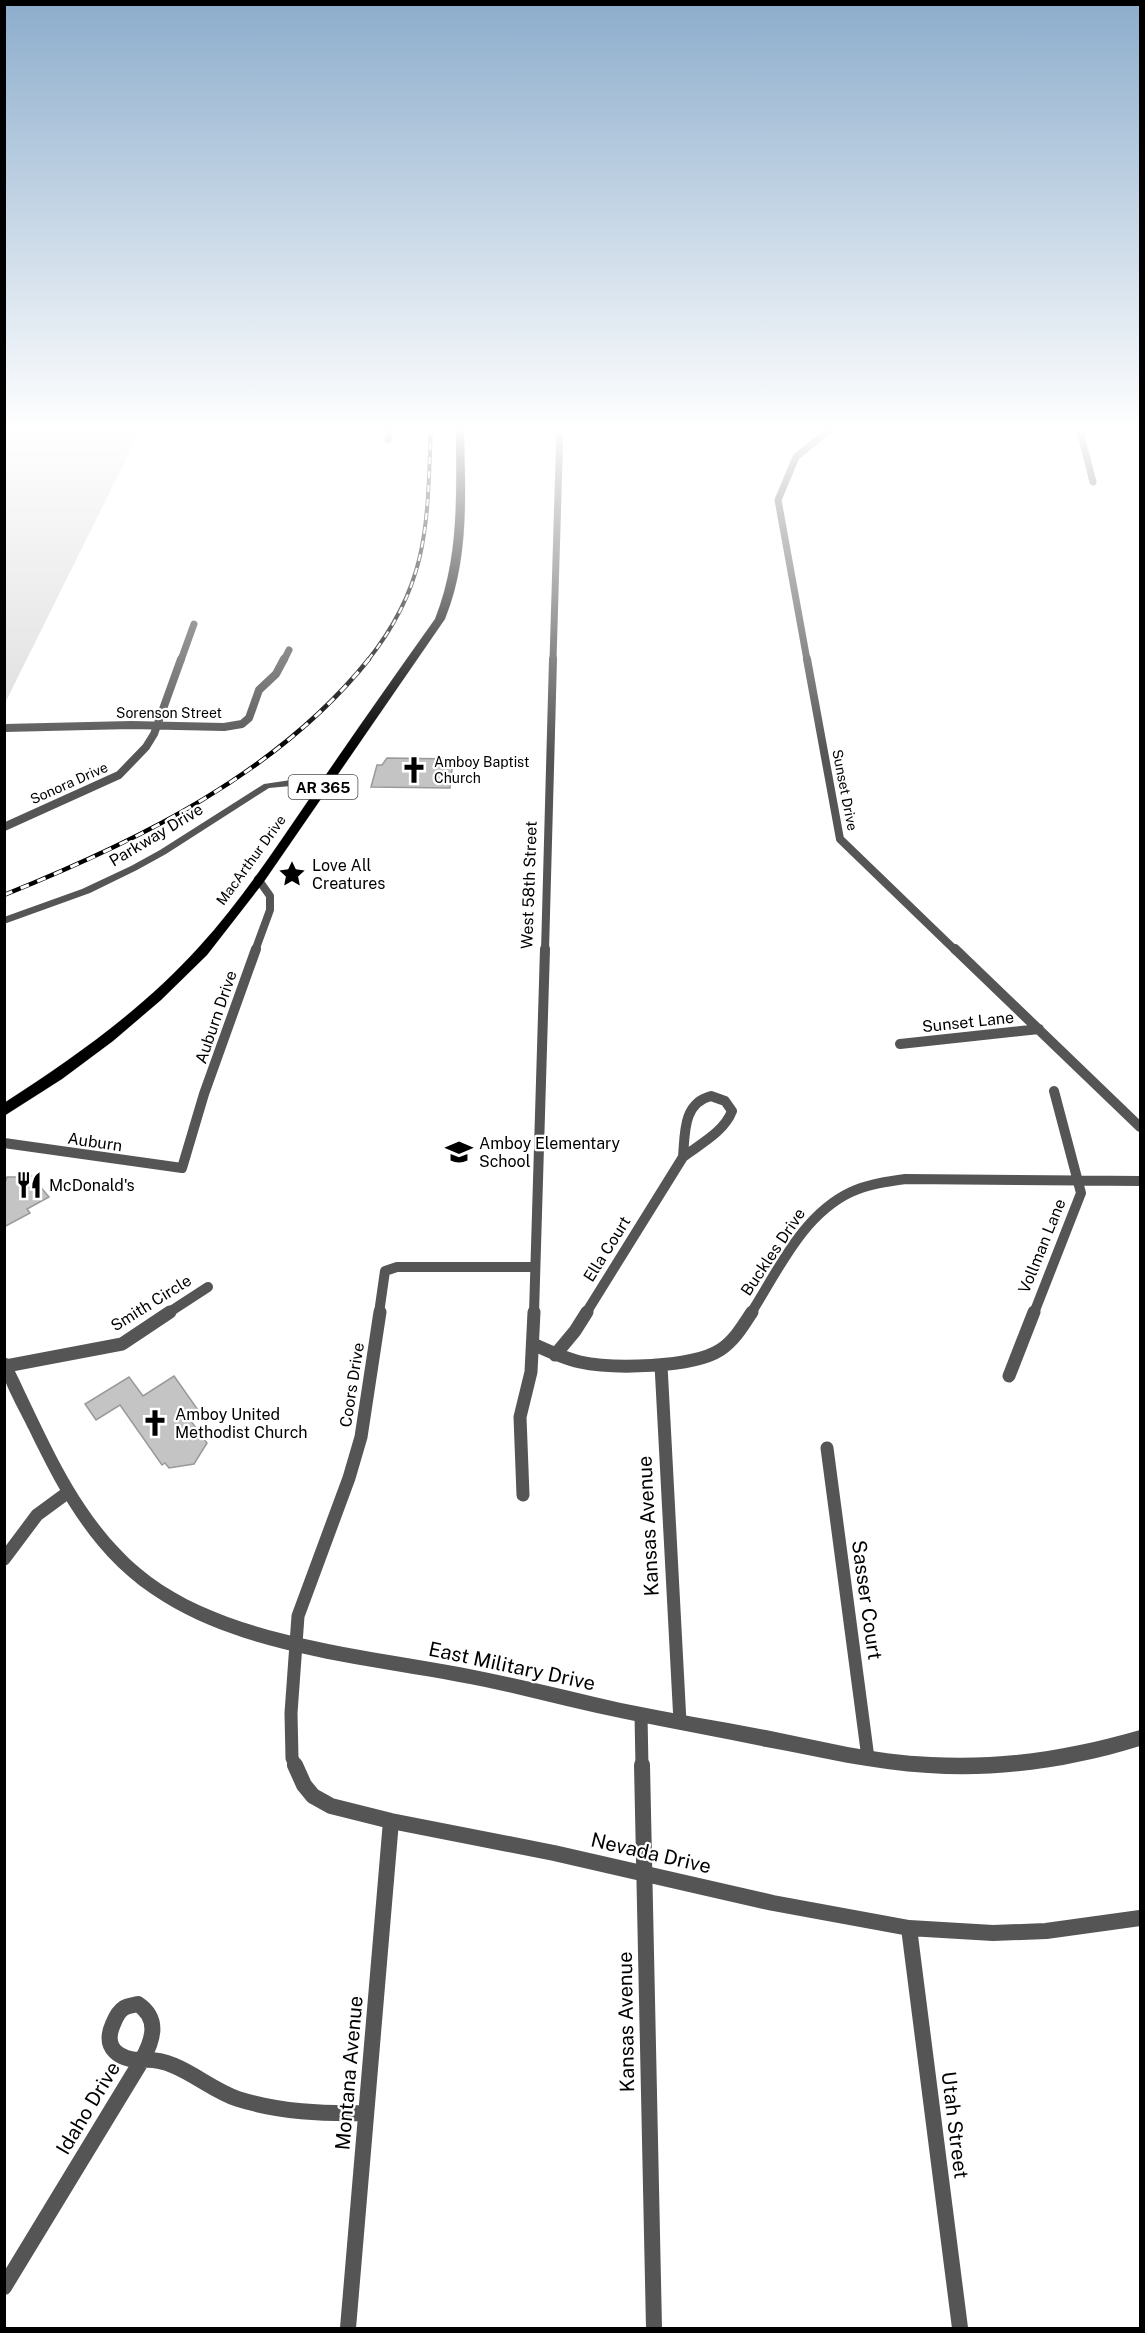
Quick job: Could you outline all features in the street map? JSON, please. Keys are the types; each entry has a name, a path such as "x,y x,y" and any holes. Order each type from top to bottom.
{"main road":[{"name":"MacArthur Drive","path":"4,1111 63,1073 154,1000 203,950 258,879 440,620 448,602 459,536"}],"street":[{"name":"West 58th Street","path":"523,1495 520,1417 531,1372 557,536"},
{"name":"Sunset Drive","path":"784,536 840,839 1140,1126"},
{"name":"Sonora Drive","path":"4,827 119,775 146,747 157,726 194,624"},
{"name":"Sorenson Street","path":"4,728 224,727 242,724 249,718 259,690 276,674 289,650"},
{"name":"Parkway Drive","path":"4,921 86,891 134,868 267,786 291,783 322,788"},
{"name":"Auburn Drive","path":"182,1168 270,910 270,896 258,879"},
{"name":"Sunset Lane","path":"900,1044 1039,1029"},
{"name":"Vollman Lane","path":"1010,1376 1081,1193 1054,1091"},
{"name":"Ella Court","path":"555,1355 575,1332 683,1157 729,1120 732,1111 725,1101 711,1096 694,1102 687,1122 683,1157"},
{"name":"Auburn","path":"4,1143 182,1168"},
{"name":"Buckles Drive","path":"555,1355 589,1364 661,1365 685,1364 717,1352 733,1339 807,1226 832,1202 852,1191 880,1182 905,1179 1140,1181"},
{"name":"Coors Drive","path":"294,1644 298,1616 349,1478 361,1437 385,1271 397,1267 535,1267"},
{"name":"Smith Circle","path":"5,1365 122,1344 208,1287"},
{"path":"532,1344 555,1355"},
{"name":"East Military Drive","path":"5,1365 67,1492 89,1526 116,1558 173,1600 211,1618 294,1644 494,1681 641,1715 868,1758 949,1766 1018,1764 1066,1758 1140,1738"},
{"name":"Kansas Avenue","path":"661,1365 680,1722"},
{"name":"Sasser Court","path":"826,1448 868,1758"},
{"path":"4,1559 37,1515 67,1492"},
{"name":"Nevada Drive","path":"294,1644 292,1758 304,1785 313,1796 331,1806 773,1903 909,1928 982,1933 1046,1931 1140,1918"},
{"name":"Kansas Avenue","path":"641,1715 654,2328"},
{"name":"Montana Avenue","path":"348,2328 391,1821"},
{"name":"Utah Street","path":"909,1928 960,2328"},
{"name":"Idaho Drive","path":"4,2287 142,2060 157,2059 169,2062 219,2091 256,2104 293,2112 366,2113"}],"shaded area":[{"path":"4,536 88,536 5,703"}],"building":[{"name":"Amboy Baptist Church","path":"387,758 453,759 450,788 371,787 377,765 382,765"},
{"path":"29,1173 49,1197 27,1209 30,1213 4,1227 4,1185 7,1177 20,1177"},
{"name":"Amboy United Methodist Church","path":"174,1376 198,1410 188,1417 207,1443 194,1464 169,1468 165,1463 162,1465 120,1405 96,1420 85,1404 129,1377 143,1396"}],"railway":[{"path":"368,660 403,604 414,577 424,536"},
{"path":"4,895 105,852 202,800 248,770 292,737 332,700 369,659"}],"place":[{"name":"Amboy Baptist Church","path":"414,770"},
{"name":"Love All Creatures","path":"292,874"},
{"name":"Amboy Elementary School","path":"459,1152"},
{"name":"McDonald's","path":"29,1185"},
{"name":"Amboy United Methodist Church","path":"155,1423"}]}
